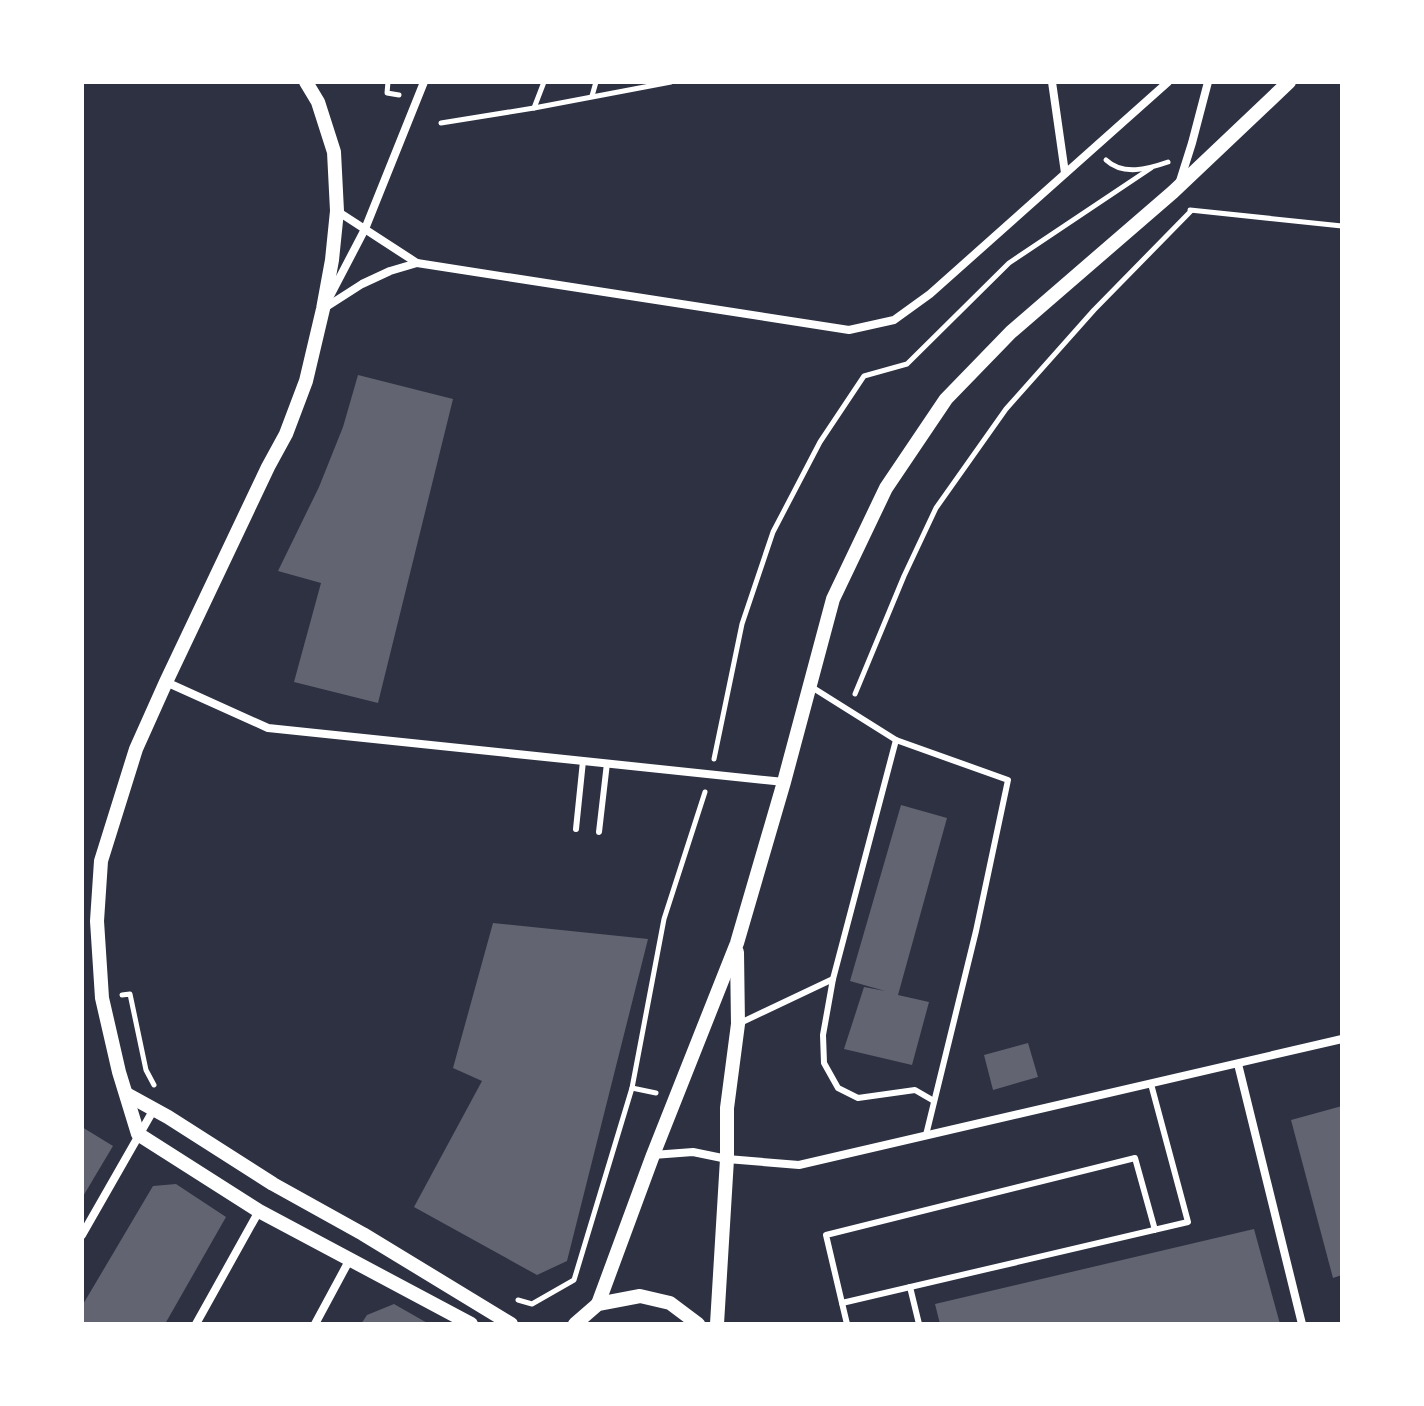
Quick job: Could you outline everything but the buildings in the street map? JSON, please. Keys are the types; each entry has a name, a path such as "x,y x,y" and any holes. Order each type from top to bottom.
{"street":[{"path":"306,82 318,102 334,152 337,211 323,309 306,381 286,434 136,749 101,861 97,921 102,998 119,1072 138,1134 259,1211 471,1324"},
{"path":"323,309 365,229 424,82"},
{"path":"1052,82 1065,173"},
{"path":"337,211 417,263 849,330 894,320 930,294 1168,82"},
{"path":"1176,190 1208,82"},
{"path":"575,1324 598,1304 737,943 833,599 886,488 946,399 1011,332 1176,190 1289,82"},
{"path":"323,309 362,284 417,263"},
{"path":"166,682 268,728 784,782"},
{"path":"717,1324 727,1108 738,1024 737,943"},
{"path":"653,1155 693,1152 727,1159 799,1165 1342,1039"},
{"path":"1238,1064 1302,1324"},
{"path":"128,1095 511,1324"},
{"path":"82,1235 154,1109"},
{"path":"196,1324 259,1211"},
{"path":"315,1324 350,1259"},
{"path":"598,1304 640,1296 670,1303 698,1324"}],"lane":[{"path":"810,686 896,740 1008,780 976,931 926,1135"},
{"path":"896,740 833,979 823,1035 824,1063 838,1088 858,1098 915,1090 934,1101"},
{"path":"576,829 583,761"},
{"path":"599,832 607,763"},
{"path":"738,1024 833,979"},
{"path":"842,1303 1188,1222 1151,1084"},
{"path":"847,1324 826,1235 1135,1158 1155,1230"},
{"path":"910,1287 919,1324"}],"path":[{"path":"387,93 388,82"},
{"path":"534,108 544,82"},
{"path":"592,96 596,82"},
{"path":"441,123 671,82"},
{"path":"1095,147 1109,164 1121,170 1151,168 1176,190 1191,211 1342,226"},
{"path":"850,710 898,589 936,508 1006,409 1094,310 1191,211"},
{"path":"102,998 130,994 146,1070 158,1092"},
{"path":"517,1300 532,1304 574,1280 632,1088"}]}
